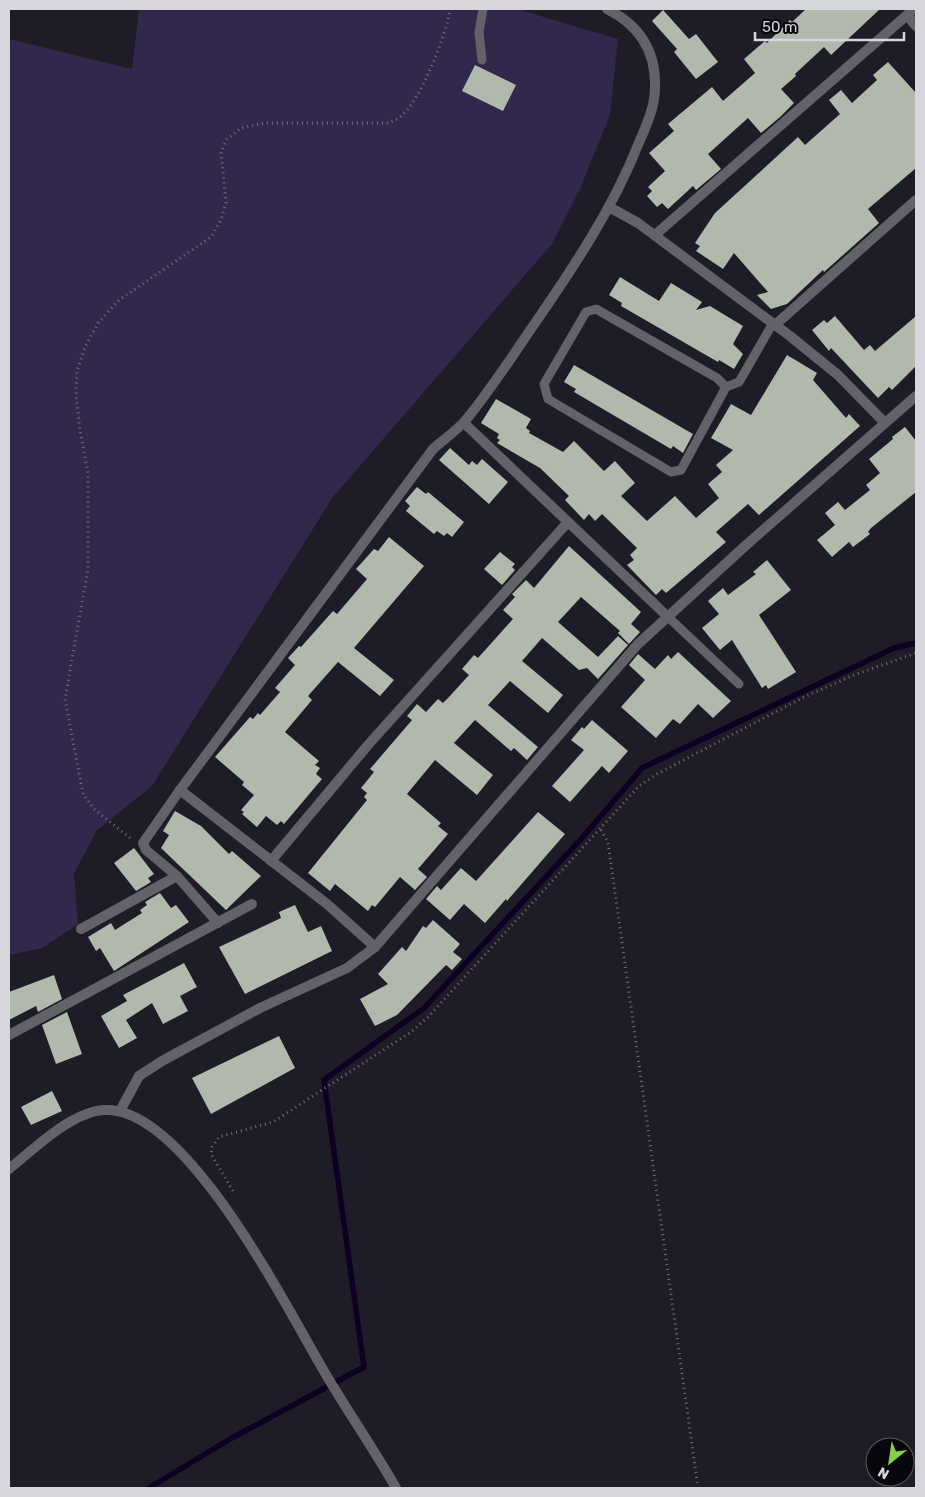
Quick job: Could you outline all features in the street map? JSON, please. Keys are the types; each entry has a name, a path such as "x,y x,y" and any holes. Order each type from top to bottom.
{"street":[{"path":"218,923 177,876 146,850 143,844 180,790 433,449 464,423 511,359 566,280 609,207 628,170 652,110 655,88 652,55 645,40 634,26 607,9"},
{"path":"655,235 910,12 916,26"},
{"path":"774,324 916,200"},
{"path":"609,207 655,235 774,324 838,375 885,423"},
{"path":"120,1111 139,1076 162,1061 260,1008 347,968 374,947 638,644 667,616 916,396"},
{"path":"464,423 667,616"},
{"path":"271,861 368,746 568,522"},
{"path":"180,790 327,904 374,947"},
{"path":"81,929 177,876"},
{"path":"9,1035 252,904"},
{"path":"9,1169 76,1119 103,1110 120,1111 140,1120 171,1144 209,1184 242,1230 329,1379 396,1488"}],"lane":[{"path":"482,60 479,32 483,9"},
{"path":"726,387 717,378 596,309 586,312 544,384 548,399 671,472 681,470 726,387 739,382 774,324"},
{"path":"667,616 739,684"}],"path":[{"path":"143,844 132,840 102,817 83,794 65,699 88,569 88,473 80,431 76,394 77,371 85,347 98,323 119,300 210,237 221,220 226,203 221,152 227,139 241,128 264,123 388,123 402,116 422,89 443,36 450,9"},
{"path":"237,1197 211,1154 212,1148 219,1137 273,1122 411,1032 428,1017 601,830 639,786 656,774 804,697 854,675 916,653"},
{"path":"601,830 608,842 698,1488"}],"shaded area":[{"path":"139,9 517,9 618,39 610,115 580,189 552,244 333,497 152,786 97,830 74,874 78,924 42,948 9,955 9,39 132,69"}],"building":[{"path":"806,9 880,9 831,55 824,47 781,89 794,103 780,117 761,133 748,118 708,154 721,169 696,190 693,186 668,209 662,203 657,207 647,196 652,191 648,187 665,171 649,153 674,131 668,124 712,87 723,101 755,73 744,59 765,41 767,43 790,20 792,22"},
{"path":"663,10 689,39 696,34 718,62 696,79 674,52 677,49 652,21"},
{"path":"888,62 916,93 916,168 868,209 879,223 824,272 823,270 787,304 771,309 757,295 768,292 734,253 723,269 696,251 700,246 695,243 715,213 798,137 805,145 840,114 829,100 841,90 852,103 877,80 873,75"},
{"path":"475,65 516,85 503,111 462,91"},
{"path":"620,277 659,301 671,283 702,302 696,310 710,306 743,326 733,344 743,354 734,369 719,360 718,362 621,306 622,303 609,295"},
{"path":"835,316 864,350 870,345 875,351 916,316 916,366 892,390 889,387 878,398 831,348 829,351 812,330 824,320 827,323"},
{"path":"787,355 817,373 813,380 846,418 849,414 860,426 759,515 748,504 716,532 726,542 666,593 662,589 656,595 627,565 634,560 630,555 637,548 602,514 595,521 589,514 584,520 565,500 569,496 540,468 497,443 500,440 497,438 499,434 481,423 496,399 531,419 526,428 530,431 529,433 563,452 574,441 604,471 615,461 635,483 621,496 647,521 675,496 696,518 719,498 708,484 722,472 716,465 733,450 711,438 731,404 751,415"},
{"path":"574,365 693,434 683,453 673,446 671,449 574,392 576,389 564,382"},
{"path":"905,427 916,441 916,492 871,528 868,532 870,534 853,547 849,542 832,557 817,540 835,525 825,513 838,502 845,510 870,490 866,485 880,473 869,459"},
{"path":"450,448 469,465 472,461 477,465 482,459 508,482 489,504 439,460"},
{"path":"417,487 426,494 428,492 464,522 452,537 447,533 444,536 437,531 434,534 406,511 410,506 405,501"},
{"path":"389,537 424,566 354,648 394,680 380,696 338,662 308,696 312,700 285,732 319,761 315,765 320,768 316,774 322,779 284,824 281,821 277,825 266,816 257,827 242,814 244,812 241,810 254,795 242,785 244,782 215,757 250,717 253,719 258,713 260,715 280,692 275,688 295,665 288,658 299,646 301,647 333,611 337,614 367,579 356,569 374,549 378,551"},
{"path":"569,546 641,612 631,624 640,632 629,644 618,633 620,631 581,597 558,622 598,657 618,636 628,645 598,679 587,668 579,670 542,638 522,661 563,695 548,713 510,681 488,705 538,747 527,760 514,748 511,751 475,720 454,743 493,775 477,795 435,760 407,794 441,823 438,826 448,834 418,869 427,877 415,890 400,877 375,907 372,905 368,911 335,884 330,891 308,873 367,800 364,797 367,793 361,788 374,772 370,769 412,720 407,716 417,704 426,712 438,699 443,703 469,675 462,669 474,655 478,658 513,619 503,610 515,597 512,594 526,580 534,588"},
{"path":"500,552 515,564 512,567 515,570 502,585 484,569"},
{"path":"767,560 791,590 759,615 796,672 768,689 766,685 762,688 732,640 720,650 702,628 719,614 708,601 723,588 728,595 756,574 753,572"},
{"path":"678,652 731,701 713,718 698,704 680,724 673,719 656,738 621,707 645,680 629,665 638,654 655,669 668,655 671,659"},
{"path":"592,720 628,751 609,773 602,766 570,802 552,786 584,750 571,740 582,727 584,729"},
{"path":"175,811 201,826 229,854 232,851 261,876 226,910 161,848 169,835 163,831"},
{"path":"538,812 565,834 507,901 506,899 485,923 464,904 450,920 426,899 437,886 441,890 461,868 476,881"},
{"path":"134,848 154,874 148,878 151,882 136,891 114,863"},
{"path":"160,893 171,908 176,905 189,922 114,971 100,948 96,951 88,937 111,923 115,930 142,913 140,910 147,905 145,902"},
{"path":"295,905 308,932 321,926 332,951 245,994 219,947 281,918 279,912"},
{"path":"433,920 460,944 453,952 462,959 452,970 446,965 397,1015 375,1026 360,999 388,984 378,974 402,947 406,951 423,926 426,928"},
{"path":"184,963 197,987 180,996 188,1011 163,1024 152,1003 126,1020 137,1038 119,1048 101,1016 127,1001 123,995"},
{"path":"54,975 62,999 38,1012 36,1006 9,1020 9,992"},
{"path":"67,1012 82,1054 56,1064 42,1025"},
{"path":"279,1036 295,1068 211,1114 192,1078"},
{"path":"52,1091 62,1111 31,1125 21,1107"}],"waterway":[{"path":"149,1488 230,1439 364,1367 324,1080 424,1008 582,838 642,768 894,648 916,643"}]}
